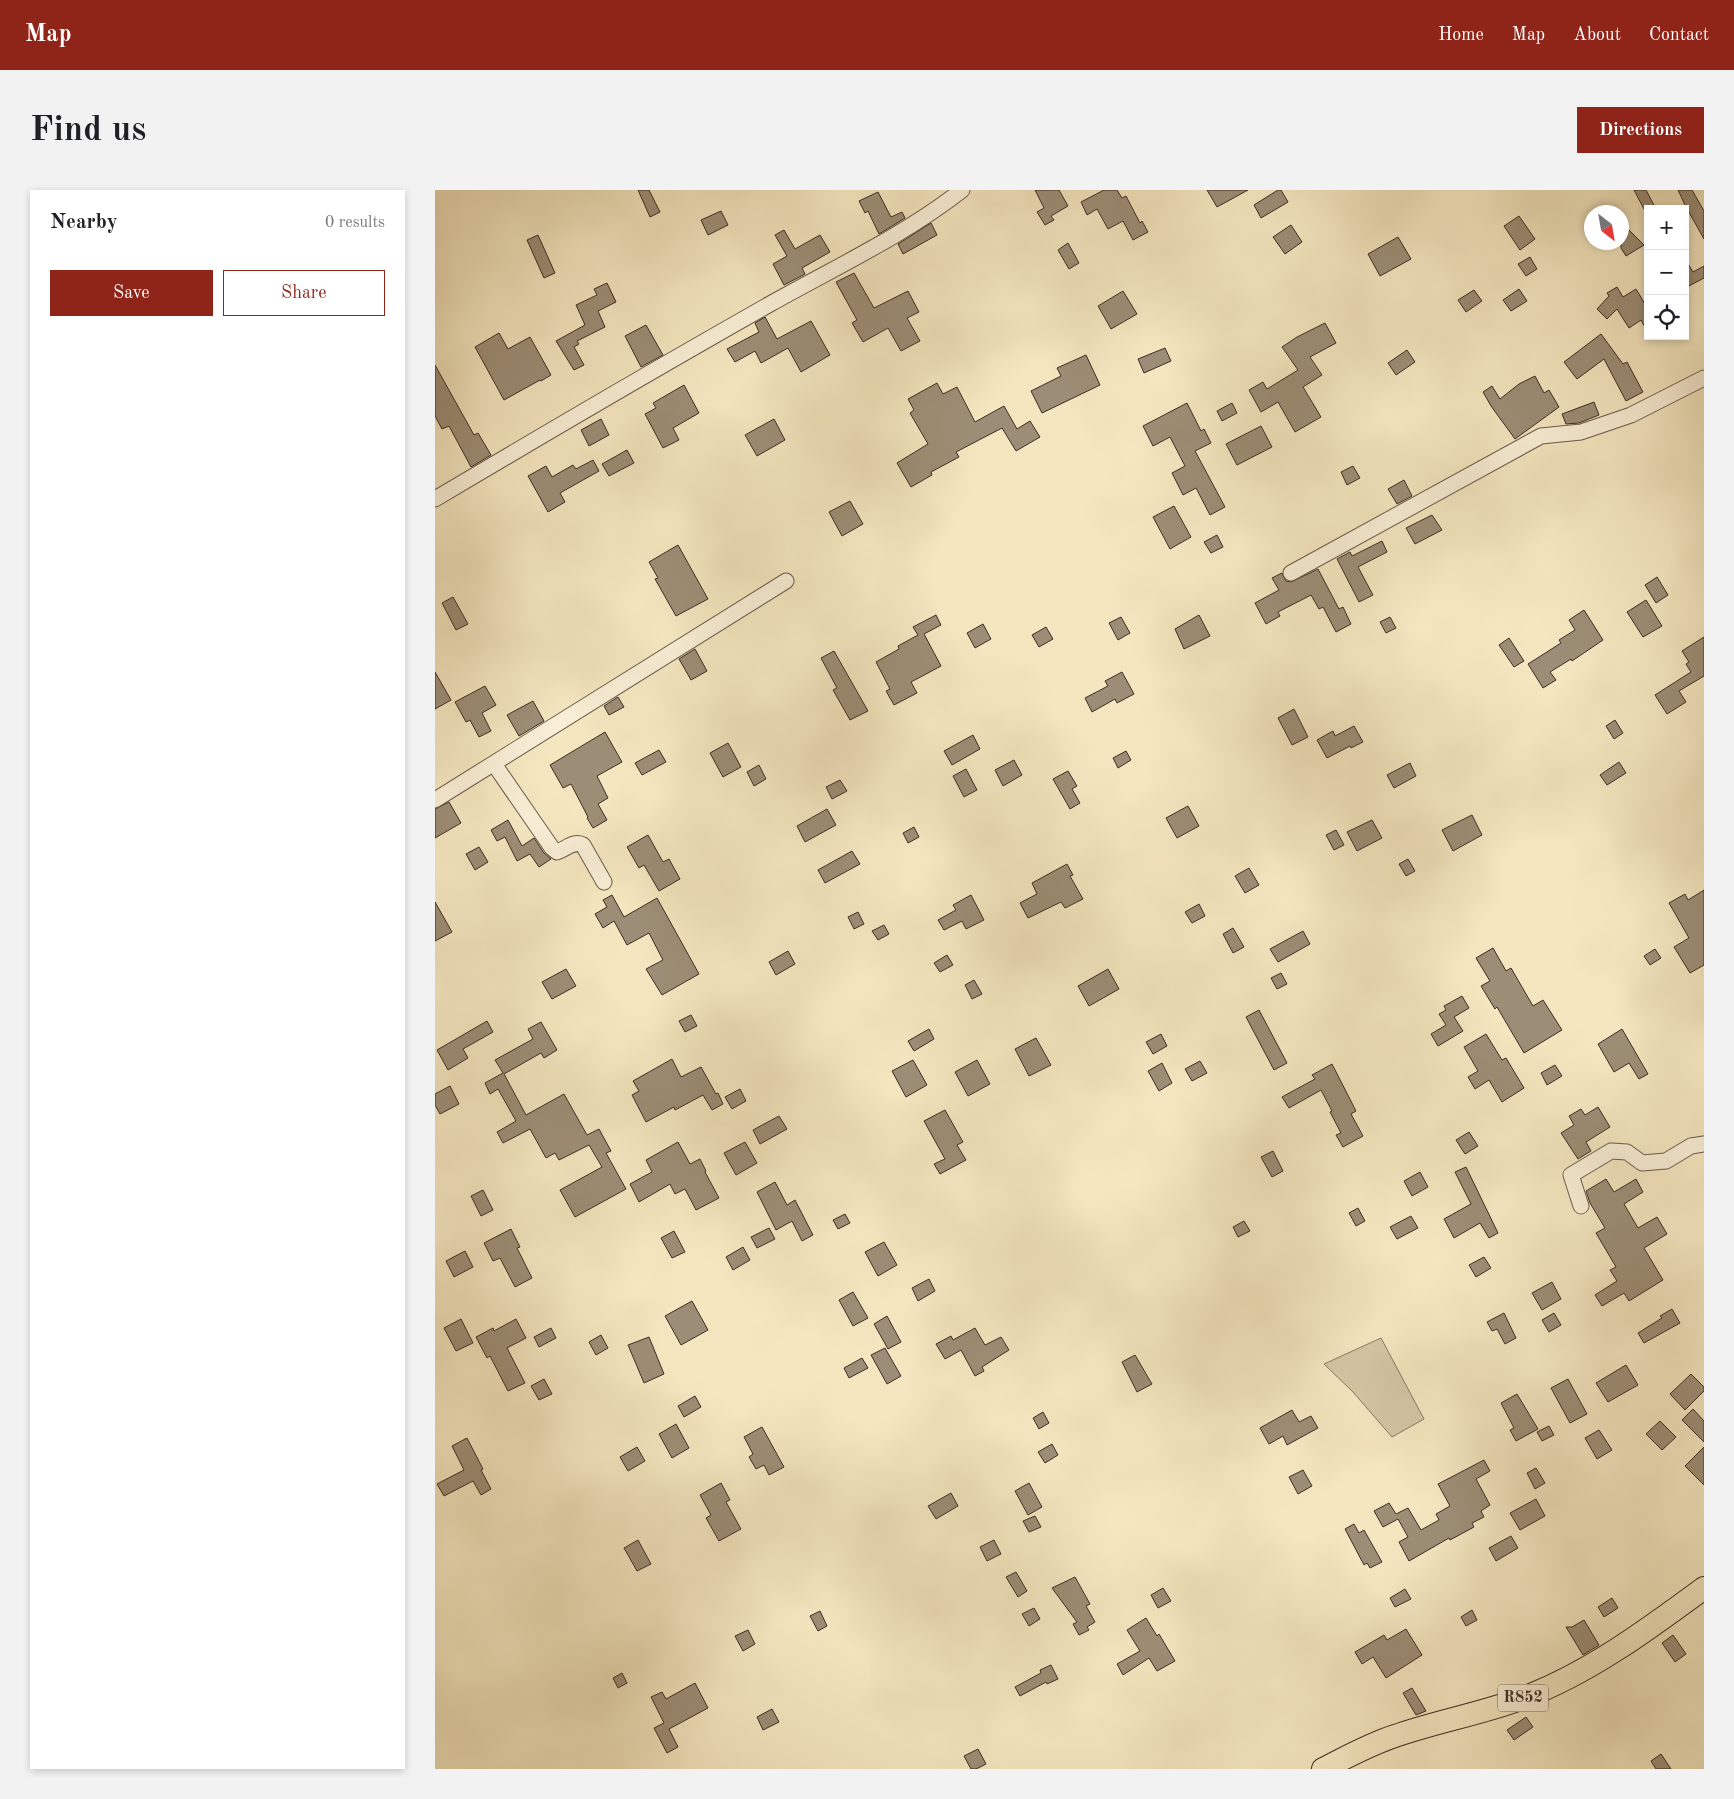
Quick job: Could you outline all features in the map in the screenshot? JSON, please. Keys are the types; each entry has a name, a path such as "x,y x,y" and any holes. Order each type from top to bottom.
{"main road":[{"name":"R852","path":"1323,1769 1371,1744 1397,1735 1485,1712 1561,1682 1608,1655 1704,1588"}],"street":[{"path":"435,499 648,374 881,244 962,190"},
{"path":"1291,573 1541,436 1581,432 1631,414 1704,378"},
{"path":"435,800 786,581"},
{"path":"494,764 552,848 557,852 573,844 579,843 583,845 605,882"},
{"path":"1581,1206 1571,1175 1611,1151 1627,1152 1642,1163 1666,1161 1691,1146 1704,1144"}],"shaded area":[{"path":"1381,1338 1424,1419 1392,1437 1353,1392 1324,1364"}],"building":[{"path":"638,190 649,190 660,212 650,217"},
{"path":"1035,190 1059,190 1068,206 1051,216 1054,220 1045,225 1037,212 1044,208"},
{"path":"1104,190 1117,190 1122,198 1126,196 1140,223 1142,221 1148,232 1133,240 1123,221 1108,229 1097,209 1087,215 1081,202"},
{"path":"1207,190 1248,190 1217,207"},
{"path":"1281,190 1288,202 1261,218 1254,205"},
{"path":"1634,190 1646,190 1654,205 1644,205 1644,209"},
{"path":"1678,190 1692,190 1704,211 1704,239 1689,212 1689,205 1685,205"},
{"path":"878,192 891,217 902,212 905,218 879,234 868,211 865,213 859,201"},
{"path":"721,211 728,225 708,235 701,220"},
{"path":"1519,216 1535,239 1520,250 1504,226"},
{"path":"931,223 937,235 903,254 898,244"},
{"path":"1291,225 1302,242 1285,254 1273,237"},
{"path":"784,230 795,249 820,235 830,252 802,268 805,274 784,285 773,264 787,256 775,235"},
{"path":"1629,230 1644,245 1626,256 1622,250 1629,250"},
{"path":"538,235 555,273 544,278 527,240"},
{"path":"1398,237 1411,259 1380,276 1368,254"},
{"path":"1068,243 1079,263 1069,269 1058,250"},
{"path":"1530,257 1537,269 1526,276 1518,264"},
{"path":"1689,266 1693,272 1704,266 1704,278 1689,286"},
{"path":"854,273 874,308 908,291 919,312 907,318 920,341 901,351 888,328 863,342 852,323 857,320 836,282"},
{"path":"607,283 616,302 598,311 605,327 577,341 579,344 574,347 584,365 574,370 556,341 585,325 576,305 597,295 594,289"},
{"path":"1617,287 1623,297 1636,289 1644,302 1644,326 1641,320 1629,328 1617,309 1607,319 1597,309 1609,296 1607,293"},
{"path":"1519,289 1527,301 1511,311 1503,300"},
{"path":"1474,290 1482,301 1466,312 1458,300"},
{"path":"1123,291 1137,314 1111,329 1098,306"},
{"path":"765,317 777,339 811,321 830,355 801,372 788,348 761,363 755,351 735,362 727,349 759,332 755,323"},
{"path":"1325,323 1336,343 1310,357 1322,375 1303,387 1321,417 1295,432 1278,402 1261,412 1249,390 1263,382 1267,389 1298,370 1282,347"},
{"path":"646,325 663,355 641,367 625,336"},
{"path":"499,333 508,349 530,337 551,375 504,400 475,347"},
{"path":"1601,334 1623,364 1627,362 1643,392 1626,401 1604,359 1577,379 1564,362"},
{"path":"1165,348 1171,361 1144,373 1138,359"},
{"path":"1407,350 1415,362 1396,375 1388,363"},
{"path":"1086,355 1100,385 1042,413 1031,391 1061,376 1057,368"},
{"path":"435,365 474,435 478,433 491,455 471,467 449,426 442,429 435,416"},
{"path":"1535,376 1544,393 1549,390 1559,407 1515,439 1483,392 1492,386 1500,399 1519,384"},
{"path":"937,383 943,394 957,387 975,422 1004,406 1017,429 1030,421 1040,437 1016,451 1002,428 956,452 959,457 931,472 932,475 911,487 897,463 928,444 910,413 914,410 908,399"},
{"path":"684,385 699,413 673,428 679,440 663,448 645,414 656,408 653,403"},
{"path":"1594,402 1599,415 1579,423 1566,424 1562,414"},
{"path":"1187,403 1201,431 1204,429 1211,443 1195,451 1225,507 1210,515 1196,488 1183,495 1172,473 1185,466 1170,437 1153,446 1143,426"},
{"path":"1232,403 1237,413 1222,421 1217,411"},
{"path":"601,419 609,435 589,446 581,430"},
{"path":"774,419 785,440 757,456 745,435"},
{"path":"1261,426 1272,447 1237,465 1226,444"},
{"path":"627,450 634,463 609,476 602,464"},
{"path":"593,460 599,471 560,493 565,502 548,512 528,476 546,466 552,477 573,465 576,469"},
{"path":"1353,466 1360,478 1347,485 1341,472"},
{"path":"1404,480 1412,496 1397,504 1388,489"},
{"path":"850,501 863,524 842,536 829,512"},
{"path":"1174,506 1191,537 1170,549 1153,517"},
{"path":"1432,515 1442,530 1415,544 1406,528"},
{"path":"1217,535 1223,547 1211,553 1204,542"},
{"path":"1382,541 1387,552 1358,567 1373,595 1359,602 1337,559 1350,552 1352,556"},
{"path":"678,545 708,599 676,616 655,579 658,578 649,562"},
{"path":"1318,569 1339,609 1343,607 1351,624 1336,632 1323,607 1319,609 1311,595 1278,612 1280,616 1266,624 1255,603 1279,590 1272,578 1282,573 1286,581 1291,582"},
{"path":"1657,577 1668,595 1656,603 1645,585"},
{"path":"453,597 468,624 456,630 442,603"},
{"path":"1646,600 1662,626 1643,637 1627,612"},
{"path":"1584,610 1603,640 1572,661 1571,659 1550,672 1556,680 1543,688 1528,664 1561,643 1559,640 1575,630 1569,620"},
{"path":"936,615 941,625 924,634 941,666 911,682 917,693 894,705 886,691 890,689 876,662 899,649 898,646 918,635 913,627"},
{"path":"1199,615 1210,636 1184,649 1175,629"},
{"path":"1121,617 1130,633 1118,640 1109,623"},
{"path":"1390,617 1396,628 1386,633 1380,622"},
{"path":"983,624 991,639 975,648 967,633"},
{"path":"1046,627 1053,639 1039,647 1032,635"},
{"path":"1704,637 1704,676 1679,691 1686,702 1667,714 1655,695 1691,672 1686,664 1689,662 1682,651"},
{"path":"1509,638 1524,661 1514,667 1499,645"},
{"path":"695,649 707,671 691,680 679,659"},
{"path":"834,651 868,711 850,720 833,690 837,688 821,658"},
{"path":"435,672 451,700 435,709"},
{"path":"1122,672 1134,694 1117,703 1115,699 1092,712 1085,698 1108,686 1105,681"},
{"path":"485,686 496,705 482,713 491,731 479,737 470,720 466,722 455,702"},
{"path":"618,697 624,707 609,715 604,706"},
{"path":"533,701 544,721 519,736 507,715"},
{"path":"1294,709 1308,737 1292,745 1278,718"},
{"path":"1615,720 1623,733 1614,739 1606,726"},
{"path":"1354,726 1363,742 1351,748 1350,746 1327,758 1317,740 1333,731 1335,736"},
{"path":"605,732 622,762 597,776 608,798 598,804 607,820 593,828 571,784 563,788 550,765"},
{"path":"973,735 980,749 952,765 944,751"},
{"path":"728,743 741,767 723,777 710,753"},
{"path":"659,750 666,762 642,775 635,763"},
{"path":"1126,751 1131,760 1118,768 1113,758"},
{"path":"1014,760 1022,775 1003,786 995,770"},
{"path":"1619,762 1626,773 1607,785 1600,775"},
{"path":"1410,763 1416,776 1394,788 1387,775"},
{"path":"759,765 766,779 754,786 747,772"},
{"path":"966,769 977,790 964,797 953,776"},
{"path":"1068,771 1077,786 1072,789 1080,803 1070,809 1053,779"},
{"path":"840,780 847,791 832,799 826,787"},
{"path":"449,802 461,823 435,838 435,809"},
{"path":"1188,806 1199,826 1177,838 1166,818"},
{"path":"827,809 836,825 805,842 797,826"},
{"path":"1472,815 1482,835 1453,851 1442,830"},
{"path":"508,820 522,846 534,838 544,853 551,859 539,867 530,854 517,861 505,837 497,841 491,830"},
{"path":"1372,820 1382,838 1357,851 1347,832"},
{"path":"914,827 919,837 908,843 903,833"},
{"path":"1336,830 1344,845 1334,850 1326,835"},
{"path":"648,835 663,862 669,859 680,879 659,891 644,865 639,868 627,847"},
{"path":"479,847 488,862 475,870 466,854"},
{"path":"852,851 860,864 825,883 818,870"},
{"path":"1408,859 1415,871 1406,876 1399,864"},
{"path":"1067,864 1073,875 1070,876 1083,899 1065,908 1061,902 1028,918 1020,903 1037,894 1032,883"},
{"path":"1249,868 1259,885 1245,893 1235,876"},
{"path":"1704,890 1704,965 1690,973 1674,947 1689,938 1669,903 1685,894 1688,900"},
{"path":"612,895 624,917 657,898 699,974 662,995 646,969 663,960 649,933 627,945 614,921 603,928 595,914 607,907 603,900"},
{"path":"971,895 984,920 966,929 962,921 944,930 938,920 956,910 953,905"},
{"path":"435,902 452,932 435,941"},
{"path":"1199,904 1205,916 1192,923 1185,912"},
{"path":"858,912 864,924 854,929 848,917"},
{"path":"884,925 889,934 878,940 872,931"},
{"path":"1233,928 1244,947 1233,953 1223,934"},
{"path":"1303,931 1310,944 1278,962 1270,949"},
{"path":"1493,948 1506,971 1511,968 1533,1006 1543,1000 1562,1030 1524,1053 1497,1007 1495,1009 1481,986 1490,981 1476,958"},
{"path":"1655,949 1661,958 1650,965 1644,956"},
{"path":"788,951 795,964 776,975 769,962"},
{"path":"947,955 953,965 940,972 934,963"},
{"path":"566,969 576,986 552,999 542,982"},
{"path":"1108,969 1119,989 1089,1006 1078,986"},
{"path":"1281,973 1287,984 1277,989 1271,978"},
{"path":"974,980 982,994 972,999 965,985"},
{"path":"1462,996 1469,1008 1454,1017 1463,1031 1438,1046 1431,1034 1446,1025 1439,1014 1446,1010 1444,1006"},
{"path":"1259,1010 1287,1063 1274,1070 1246,1017"},
{"path":"691,1015 697,1026 685,1032 679,1021"},
{"path":"487,1021 493,1032 463,1049 468,1058 448,1070 437,1050"},
{"path":"541,1022 557,1050 544,1058 541,1053 504,1074 526,1115 564,1094 587,1135 599,1129 611,1151 606,1153 626,1189 575,1217 560,1190 602,1167 589,1145 559,1160 555,1153 546,1158 530,1129 503,1143 497,1132 516,1121 498,1089 490,1094 485,1083 503,1073 495,1060 533,1039 528,1029"},
{"path":"929,1029 934,1039 914,1051 908,1041"},
{"path":"1622,1029 1648,1074 1639,1079 1629,1063 1614,1072 1598,1044"},
{"path":"1161,1034 1167,1046 1153,1054 1146,1042"},
{"path":"1486,1034 1502,1060 1506,1058 1524,1088 1502,1102 1489,1080 1475,1089 1468,1077 1478,1071 1464,1047"},
{"path":"1036,1038 1051,1065 1029,1076 1015,1049"},
{"path":"672,1059 681,1077 701,1067 723,1104 712,1110 703,1095 675,1110 674,1107 646,1122 632,1095 639,1091 633,1081"},
{"path":"913,1060 927,1085 906,1097 892,1071"},
{"path":"977,1060 990,1084 968,1096 955,1072"},
{"path":"1200,1061 1207,1073 1192,1081 1185,1069"},
{"path":"1162,1063 1172,1083 1159,1091 1148,1071"},
{"path":"1332,1064 1356,1111 1351,1114 1363,1136 1343,1147 1336,1135 1341,1133 1321,1090 1289,1108 1282,1097 1315,1079 1312,1075"},
{"path":"1555,1065 1562,1076 1547,1085 1541,1073"},
{"path":"450,1086 459,1104 440,1114 435,1105 435,1094"},
{"path":"740,1089 746,1101 732,1109 725,1097"},
{"path":"1598,1107 1610,1127 1586,1142 1591,1151 1578,1159 1561,1133 1574,1125 1569,1116 1581,1109 1585,1115"},
{"path":"945,1110 963,1142 957,1145 966,1160 940,1174 934,1164 945,1159 924,1121"},
{"path":"779,1116 787,1129 760,1144 753,1130"},
{"path":"1469,1132 1478,1146 1465,1154 1456,1140"},
{"path":"678,1142 690,1164 700,1159 719,1198 696,1210 685,1189 675,1194 670,1184 639,1202 630,1184 652,1172 646,1160"},
{"path":"745,1142 757,1163 736,1175 724,1153"},
{"path":"1273,1151 1283,1171 1272,1177 1261,1157"},
{"path":"1466,1167 1498,1233 1489,1238 1480,1223 1454,1238 1444,1219 1471,1204 1455,1172"},
{"path":"1420,1172 1428,1187 1412,1196 1404,1181"},
{"path":"1606,1179 1614,1192 1636,1179 1643,1192 1624,1204 1638,1228 1657,1217 1667,1234 1644,1248 1663,1280 1629,1301 1624,1293 1602,1306 1595,1295 1617,1281 1610,1270 1616,1267 1596,1233 1605,1228 1590,1203 1586,1191"},
{"path":"775,1182 787,1205 795,1200 813,1235 802,1241 792,1221 776,1230 757,1192"},
{"path":"483,1190 493,1210 481,1216 471,1196"},
{"path":"1358,1208 1365,1221 1356,1226 1349,1213"},
{"path":"845,1214 850,1223 838,1229 833,1220"},
{"path":"1411,1216 1418,1228 1397,1239 1390,1227"},
{"path":"1244,1221 1250,1231 1238,1237 1233,1227"},
{"path":"769,1228 775,1239 757,1248 751,1237"},
{"path":"511,1229 520,1247 517,1248 532,1278 515,1287 500,1258 493,1261 484,1243"},
{"path":"674,1231 685,1252 672,1258 661,1238"},
{"path":"884,1242 897,1265 878,1276 865,1252"},
{"path":"743,1247 750,1260 733,1270 726,1257"},
{"path":"465,1251 473,1267 454,1277 446,1261"},
{"path":"1484,1257 1491,1268 1476,1277 1469,1265"},
{"path":"929,1279 935,1291 918,1301 912,1288"},
{"path":"1552,1282 1561,1299 1542,1310 1532,1293"},
{"path":"853,1292 868,1318 853,1326 839,1300"},
{"path":"692,1301 708,1330 681,1345 665,1316"},
{"path":"1672,1309 1680,1323 1644,1343 1638,1333 1662,1318 1660,1316"},
{"path":"1504,1313 1516,1338 1505,1344 1497,1329 1492,1331 1487,1322"},
{"path":"1554,1313 1561,1325 1549,1332 1542,1320"},
{"path":"887,1316 901,1342 888,1349 874,1324"},
{"path":"461,1319 473,1343 456,1351 444,1328"},
{"path":"516,1319 526,1338 507,1348 525,1383 508,1391 490,1356 487,1358 476,1337 493,1328 494,1331"},
{"path":"551,1328 556,1338 539,1347 534,1337"},
{"path":"975,1328 985,1345 1001,1337 1009,1350 982,1367 984,1371 975,1376 961,1350 945,1359 936,1344 951,1336 953,1340"},
{"path":"601,1335 608,1348 596,1355 589,1342"},
{"path":"649,1337 664,1374 644,1383 628,1345"},
{"path":"885,1348 901,1376 887,1384 871,1355"},
{"path":"1135,1355 1152,1384 1137,1392 1122,1362"},
{"path":"862,1358 868,1368 849,1378 844,1368"},
{"path":"1626,1365 1638,1385 1608,1402 1596,1383"},
{"path":"1691,1374 1704,1387 1704,1391 1685,1410 1670,1394"},
{"path":"544,1379 552,1394 539,1400 531,1386"},
{"path":"1568,1379 1587,1414 1570,1423 1551,1388"},
{"path":"1517,1394 1538,1429 1516,1441 1510,1430 1514,1428 1501,1403"},
{"path":"695,1396 701,1407 684,1417 678,1406"},
{"path":"1693,1409 1704,1421 1704,1442 1682,1420"},
{"path":"1292,1410 1299,1422 1311,1416 1318,1428 1287,1445 1283,1436 1269,1444 1260,1428"},
{"path":"1043,1412 1049,1423 1039,1429 1033,1418"},
{"path":"1660,1421 1676,1437 1662,1450 1646,1434"},
{"path":"676,1424 689,1448 672,1458 659,1434"},
{"path":"1549,1426 1554,1435 1542,1441 1537,1432"},
{"path":"762,1427 784,1467 769,1475 764,1465 756,1469 749,1457 753,1454 744,1437"},
{"path":"1599,1430 1612,1450 1597,1459 1585,1438"},
{"path":"467,1438 491,1489 481,1495 473,1481 444,1496 437,1484 464,1470 452,1446"},
{"path":"1052,1444 1058,1455 1045,1463 1038,1452"},
{"path":"637,1447 645,1461 628,1471 620,1457"},
{"path":"1704,1447 1704,1485 1685,1466"},
{"path":"1484,1460 1490,1471 1476,1479 1490,1505 1481,1511 1484,1517 1472,1523 1474,1527 1450,1540 1449,1538 1409,1561 1399,1542 1408,1537 1398,1519 1383,1527 1374,1511 1389,1503 1396,1514 1408,1508 1421,1530 1439,1520 1436,1514 1450,1506 1438,1484"},
{"path":"1536,1468 1545,1483 1535,1489 1527,1473"},
{"path":"1303,1470 1312,1486 1298,1494 1289,1477"},
{"path":"721,1483 730,1500 726,1502 741,1529 719,1541 706,1518 711,1515 700,1495"},
{"path":"1029,1483 1042,1507 1028,1515 1015,1491"},
{"path":"951,1493 958,1506 936,1519 928,1506"},
{"path":"1536,1499 1545,1516 1520,1530 1510,1513"},
{"path":"1035,1516 1041,1527 1029,1532 1023,1521"},
{"path":"1354,1524 1359,1533 1364,1530 1382,1562 1370,1568 1367,1563 1364,1565 1345,1529"},
{"path":"1511,1536 1518,1548 1496,1561 1489,1548"},
{"path":"638,1540 651,1564 637,1571 624,1548"},
{"path":"994,1540 1001,1554 987,1561 980,1547"},
{"path":"1016,1572 1027,1591 1018,1597 1006,1577"},
{"path":"1075,1577 1090,1604 1086,1606 1095,1622 1087,1627 1089,1630 1079,1635 1073,1624 1077,1622 1052,1588"},
{"path":"1163,1588 1171,1601 1158,1608 1151,1595"},
{"path":"1405,1589 1411,1599 1395,1607 1390,1598"},
{"path":"1612,1598 1618,1608 1604,1617 1598,1607"},
{"path":"1034,1608 1040,1619 1029,1626 1022,1614"},
{"path":"1472,1610 1477,1620 1466,1626 1461,1617"},
{"path":"820,1611 827,1626 818,1631 810,1616"},
{"path":"1146,1618 1157,1636 1159,1634 1175,1661 1157,1671 1149,1658 1123,1675 1117,1664 1140,1651 1127,1630"},
{"path":"1584,1620 1599,1645 1583,1655 1566,1627 1572,1627"},
{"path":"1406,1629 1422,1655 1386,1678 1373,1657 1362,1664 1355,1652 1384,1635 1387,1640"},
{"path":"748,1630 755,1644 743,1651 735,1636"},
{"path":"1673,1635 1686,1654 1675,1662 1662,1643"},
{"path":"1051,1665 1058,1679 1047,1684 1046,1682 1020,1696 1015,1687 1041,1673 1040,1670"},
{"path":"622,1673 627,1683 618,1688 613,1678"},
{"path":"695,1683 708,1708 669,1729 678,1747 667,1753 654,1728 664,1723 651,1697 662,1692 666,1699"},
{"path":"1412,1688 1426,1711 1416,1715 1403,1693"},
{"path":"772,1709 779,1722 763,1730 757,1717"},
{"path":"1526,1717 1533,1727 1514,1740 1507,1730"},
{"path":"978,1749 986,1764 976,1769 971,1769 964,1756"},
{"path":"1661,1754 1671,1769 1656,1769 1651,1761"}]}
